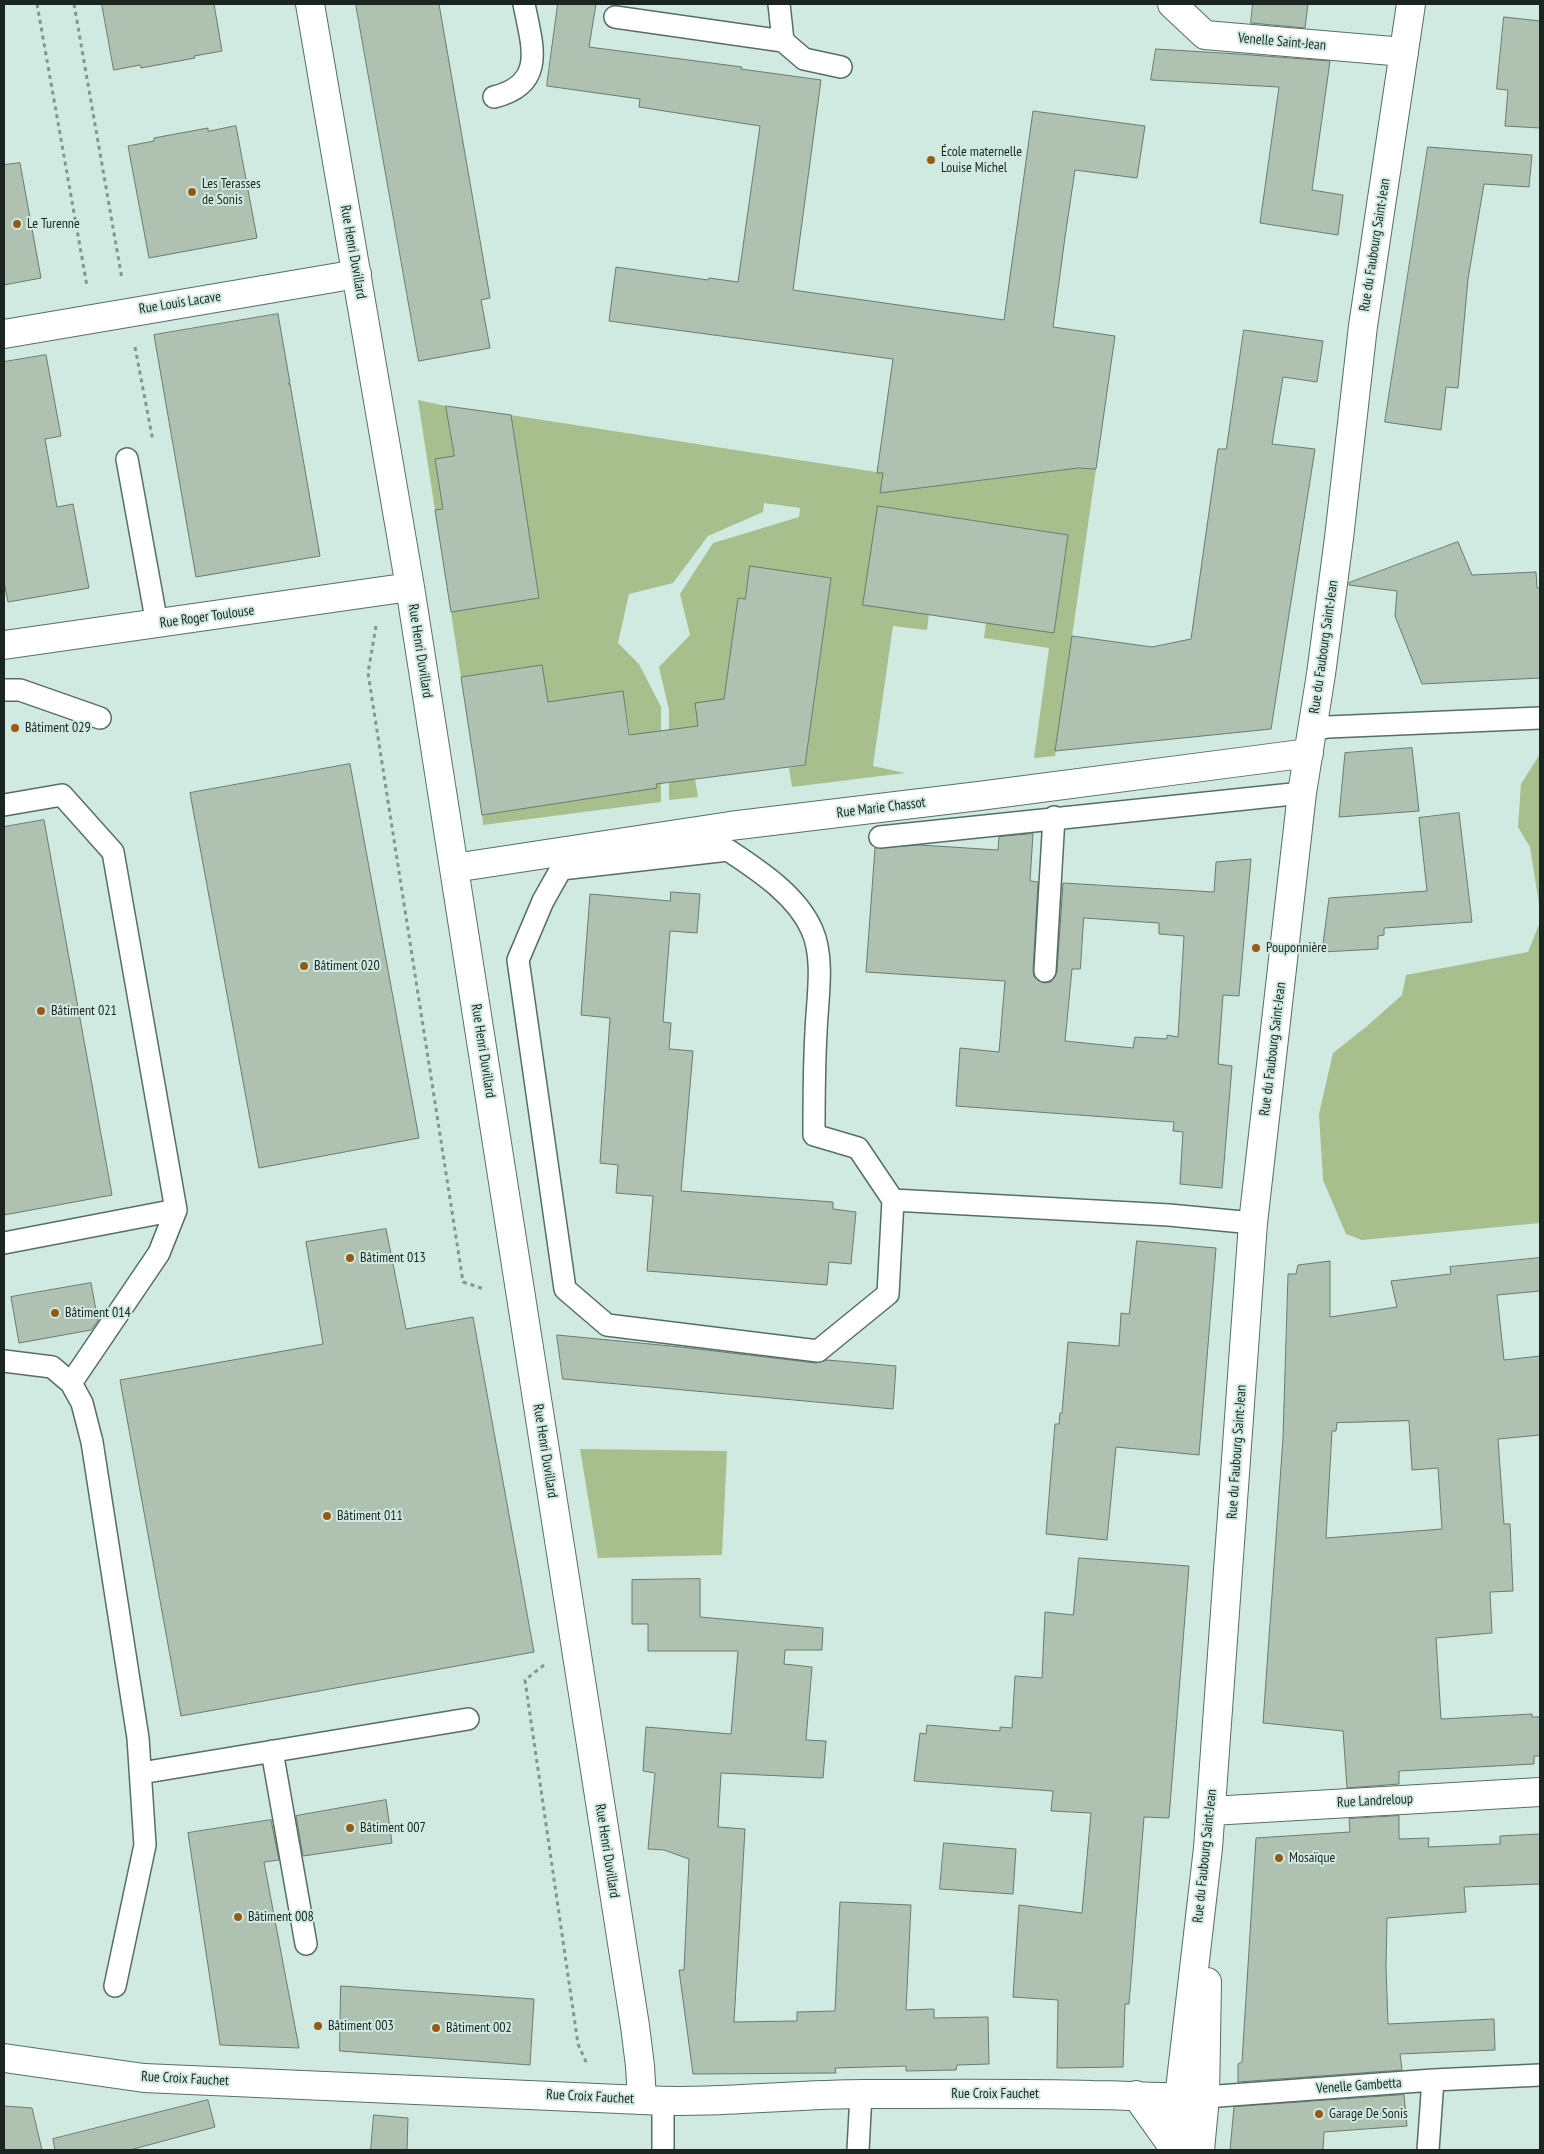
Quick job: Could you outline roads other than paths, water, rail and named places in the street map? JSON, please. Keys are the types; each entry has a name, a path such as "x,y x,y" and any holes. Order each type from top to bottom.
{"street":[{"name":"Rue Henri Duvillard","path":"310,4 410,587 640,2066 653,2101"},
{"name":"Venelle Saint-Jean","path":"1172,4 1204,35 1403,58"},
{"name":"Rue du Faubourg Saint-Jean","path":"1173,2149 1177,2098 1208,1848 1252,1224 1302,793 1311,742 1339,538 1363,326 1411,4"},
{"name":"Rue Louis Lacave","path":"4,334 357,274"},
{"name":"Rue Roger Toulouse","path":"4,645 410,587"},
{"name":"Rue Marie Chassot","path":"454,868 730,826 979,796 1311,742"},
{"name":"Rue Landreloup","path":"1211,1811 1540,1792"},
{"path":"1200,2150 1205,2097 1211,1811"},
{"name":"Rue Croix Fauchet","path":"4,2058 144,2078 653,2101 861,2094 1136,2095 1177,2098"},
{"path":"1136,2095 1173,2149"},
{"name":"Venelle Gambetta","path":"1177,2098 1205,2097"}],"lane":[{"path":"494,97 506,94 529,76 533,63 532,47 524,4"},
{"path":"779,4 782,40"},
{"path":"615,17 782,40 804,59 841,67"},
{"path":"127,459 157,624"},
{"path":"4,690 20,690 100,718"},
{"path":"1311,742 1328,727 1540,718"},
{"path":"880,837 1054,817 1302,793"},
{"path":"4,806 62,795 113,852 176,1210 159,1253 72,1383"},
{"path":"1045,971 1054,817"},
{"path":"728,850 790,897 812,930 819,954 814,1135 858,1148 894,1200 888,1294 818,1351 606,1325 565,1289 518,960 542,901 562,869 728,850"},
{"path":"894,1200 1170,1214 1252,1224"},
{"path":"4,1243 176,1210"},
{"path":"4,1361 52,1367 72,1383 82,1403 92,1442 138,1738 146,1845 115,1986"},
{"path":"141,1773 468,1719"},
{"path":"272,1751 306,1944"},
{"name":"Venelle Gambetta","path":"1205,2097 1433,2080 1540,2075"},
{"path":"1428,2150 1433,2080"},
{"path":"858,2150 861,2094"},
{"path":"653,2101 662,2150"}],"place":[{"name":"École maternelle Louise Michel","path":"931,160"},
{"name":"Les Terasses de Sonis","path":"192,192"},
{"name":"Le Turenne","path":"17,224"},
{"name":"Bâtiment 029","path":"15,728"},
{"name":"Pouponnière","path":"1256,948"},
{"name":"Bâtiment 020","path":"304,966"},
{"name":"Bâtiment 021","path":"41,1011"},
{"name":"Bâtiment 013","path":"350,1258"},
{"name":"Bâtiment 014","path":"55,1313"},
{"name":"Bâtiment 011","path":"327,1516"},
{"name":"Bâtiment 007","path":"350,1828"},
{"name":"Mosaïque","path":"1279,1858"},
{"name":"Bâtiment 008","path":"238,1917"},
{"name":"Bâtiment 003","path":"318,2026"},
{"name":"Bâtiment 002","path":"436,2028"},
{"name":"Garage De Sonis","path":"1319,2114"}]}
